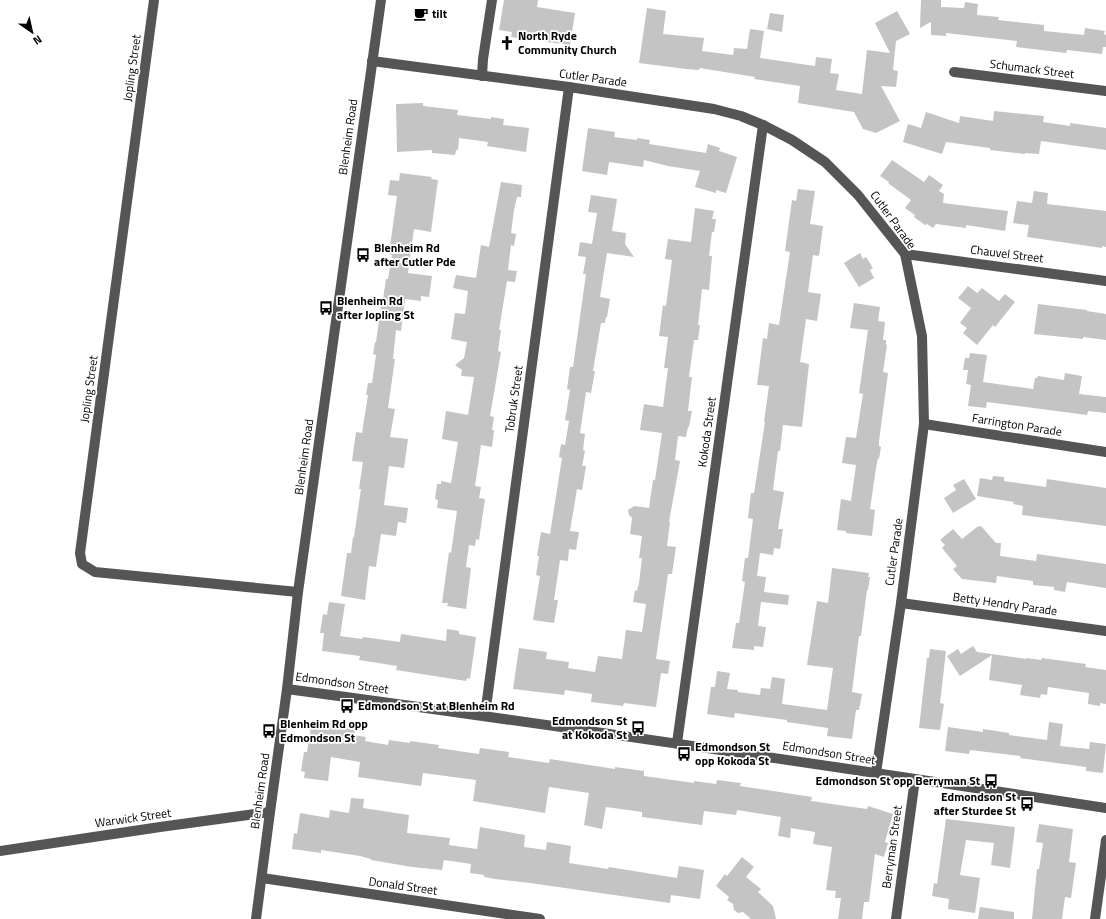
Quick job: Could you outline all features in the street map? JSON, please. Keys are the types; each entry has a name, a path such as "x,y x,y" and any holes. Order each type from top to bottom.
{"street":[{"name":"Jopling Street","path":"154,0 80,554 82,564 95,572 298,592"},
{"name":"Blenheim Road","path":"256,919 287,689 298,592 381,0"},
{"path":"482,76 492,0"},
{"name":"Cutler Parade","path":"372,61 714,108 763,124 792,140 825,162 858,195 905,254 922,336 924,424 901,603 876,773"},
{"name":"Schumack Street","path":"954,72 1106,91"},
{"name":"Tobruk Street","path":"484,715 569,87"},
{"name":"Kokoda Street","path":"677,743 763,124"},
{"name":"Chauvel Street","path":"905,254 1106,280"},
{"name":"Farrington Parade","path":"924,424 1106,452"},
{"name":"Betty Hendry Parade","path":"901,603 1106,631"},
{"name":"Edmondson Street","path":"287,689 484,715 677,743 1106,808"},
{"name":"Berryman Street","path":"896,919 915,779"},
{"name":"Warwick Street","path":"0,851 270,812"},
{"path":"1095,919 1106,840"},
{"name":"Donald Street","path":"262,878 540,919"}],"building":[{"path":"504,0 538,0 537,7 575,13 570,45 511,37 512,32 499,30"},
{"path":"921,0 941,0 941,7 964,8 965,2 978,4 977,15 999,17 998,20 1044,25 1044,31 1084,35 1085,28 1105,31 1106,47 1103,47 1102,54 1067,50 1066,53 1016,47 1017,41 946,33 946,36 931,35 931,22 920,28"},
{"path":"647,8 666,11 663,34 704,38 702,51 733,55 734,48 747,49 750,29 764,31 760,58 815,66 816,57 832,59 830,73 839,74 836,90 862,94 867,50 890,53 875,23 897,11 910,34 896,41 893,70 898,71 896,87 881,86 900,121 876,133 863,129 854,112 798,103 800,86 754,79 755,77 700,68 699,70 686,69 639,63"},
{"path":"770,13 784,15 782,32 767,29"},
{"path":"423,103 423,106 458,110 457,115 504,119 503,125 529,128 526,152 487,146 488,142 459,138 458,150 456,150 455,155 432,153 432,150 397,152 396,104"},
{"path":"994,111 1044,116 1043,122 1070,126 1070,123 1106,128 1106,150 1041,141 1039,154 1025,154 990,150 990,148 946,142 942,154 903,142 908,124 921,128 926,112 959,123 960,116 993,121"},
{"path":"588,128 615,132 614,137 650,140 649,144 706,153 708,144 720,148 719,151 737,157 726,193 716,190 716,193 695,187 700,171 668,166 644,160 643,167 609,162 607,175 582,171"},
{"path":"892,160 924,182 929,175 943,185 939,191 944,194 943,203 1008,211 1005,231 966,225 966,228 936,224 933,228 927,224 925,225 905,208 911,200 880,176"},
{"path":"400,173 432,177 431,179 438,180 431,232 414,229 408,273 432,276 429,297 421,296 421,301 405,299 401,331 396,330 393,359 395,359 388,408 395,409 390,437 408,439 404,468 389,466 384,505 408,508 406,523 398,522 396,536 381,534 376,567 369,566 365,600 341,596 347,553 351,553 361,489 359,489 363,462 352,461 356,432 362,433 368,395 366,395 368,383 372,383 376,355 373,354 386,279 388,279 392,255 389,254 397,196 388,195 390,180 399,181"},
{"path":"501,182 522,185 521,197 517,197 514,210 511,233 516,234 514,246 511,245 508,270 517,271 515,282 507,281 499,330 501,330 498,351 501,352 490,416 494,417 492,447 481,445 475,486 481,487 479,498 485,499 479,540 476,539 475,546 469,545 466,567 471,568 466,609 447,606 448,603 442,603 449,552 451,553 457,511 437,508 438,500 435,499 437,484 441,484 441,481 451,483 458,442 442,439 446,411 468,415 474,377 461,376 462,370 455,365 464,358 467,342 451,339 455,313 465,314 468,291 453,288 456,275 476,278 481,245 489,247"},
{"path":"798,189 815,191 810,224 823,226 819,256 813,255 808,292 821,294 817,321 806,319 800,362 809,364 802,427 783,425 780,451 778,451 773,490 784,492 778,529 783,529 780,549 774,548 773,555 760,553 757,576 766,577 764,592 789,595 788,605 761,602 758,626 766,627 763,647 754,646 754,650 732,648 736,623 739,623 745,582 742,581 745,558 748,558 753,519 748,518 751,493 754,493 769,386 757,385 763,338 767,339 769,323 779,325 790,252 785,251 792,200 796,201"},
{"path":"1034,191 1048,193 1047,204 1106,211 1106,247 1102,246 1102,248 1027,237 1029,225 1013,223 1017,201 1032,203"},
{"path":"591,195 617,199 612,231 626,233 625,244 634,257 607,253 600,297 610,299 605,323 601,323 591,393 586,392 580,433 585,434 583,450 585,451 582,466 586,466 582,490 577,489 570,531 579,532 576,550 569,549 568,561 560,560 554,600 558,600 554,623 533,620 540,576 536,575 539,556 537,556 541,532 550,534 562,458 559,457 561,444 565,445 569,421 565,420 570,390 567,389 570,367 573,367 586,274 583,274 586,257 578,256 580,242 592,244 597,213 588,212"},
{"path":"695,208 714,211 712,219 716,219 714,232 712,232 709,256 712,256 709,290 702,289 698,340 694,340 689,377 692,377 688,411 692,411 686,437 678,436 675,460 680,461 669,522 667,546 676,547 672,574 668,574 656,659 670,661 668,674 661,673 656,707 624,703 623,706 591,702 592,694 565,690 564,695 513,689 519,648 547,652 546,659 569,662 568,668 595,672 598,656 622,659 626,630 642,632 646,604 633,602 635,590 637,591 639,583 642,558 639,558 642,536 630,534 632,518 629,515 628,510 634,506 649,508 662,433 640,430 644,404 663,407 668,368 664,368 668,337 659,336 663,305 666,306 672,260 665,259 668,239 691,242"},
{"path":"860,253 863,259 866,257 873,268 870,270 874,278 859,287 844,263"},
{"path":"968,286 977,293 982,288 999,301 1005,294 1015,302 995,327 993,325 977,345 963,333 967,328 960,323 971,308 958,298"},
{"path":"854,303 880,307 878,321 885,322 883,340 886,340 887,345 883,372 888,373 879,441 879,446 881,447 876,468 870,509 875,510 872,536 846,533 846,531 837,530 841,499 851,501 856,465 842,463 846,437 856,438 863,394 859,393 868,330 850,328"},
{"path":"1038,304 1106,314 1106,340 1034,334"},
{"path":"970,353 987,355 983,382 1033,389 1035,378 1038,376 1064,380 1065,373 1082,376 1079,394 1106,397 1106,413 1088,411 1087,415 987,402 986,408 968,406 971,385 966,384 968,370 963,370 965,358 969,358"},
{"path":"993,476 1004,477 1004,481 1046,487 1047,479 1106,488 1106,526 1022,515 1023,506 1013,504 1014,502 977,496 980,478 992,480"},
{"path":"964,479 976,499 953,513 944,498 956,490 953,485"},
{"path":"981,526 996,543 1001,543 1000,556 1036,561 1037,554 1106,564 1106,588 1067,582 1065,592 1054,590 1054,587 1033,585 1033,581 997,576 996,583 962,579 953,569 957,566 942,548 945,545 940,540 953,529 962,539 977,527"},
{"path":"832,568 869,573 868,577 870,577 861,636 859,636 852,692 862,694 859,710 856,710 852,739 827,736 828,728 787,722 787,720 735,713 734,718 707,714 711,687 715,687 717,671 730,673 727,689 760,695 761,688 770,689 772,677 785,679 782,704 827,710 833,668 807,665 817,601 828,603"},
{"path":"329,602 345,604 340,636 362,639 363,637 400,642 401,634 446,641 447,629 459,631 459,634 476,637 470,679 467,678 466,681 396,670 397,666 359,660 360,656 322,651 324,633 320,633 323,614 327,615"},
{"path":"973,646 977,652 1026,659 1041,660 1042,658 1086,664 1085,667 1106,670 1106,704 1100,703 1100,706 1088,704 1089,693 1048,687 1047,695 1041,694 1040,698 1020,695 1022,685 989,680 992,655 960,676 947,656 958,649 961,654"},
{"path":"930,649 946,651 940,703 944,704 940,730 919,728 927,658 929,658"},
{"path":"312,720 338,724 337,727 355,730 354,735 366,737 365,741 388,745 389,740 410,743 410,741 439,745 438,748 479,754 480,748 509,752 508,757 549,763 550,759 615,769 615,767 644,771 644,776 694,783 694,781 716,784 717,780 741,783 740,786 812,797 811,801 867,809 868,806 893,814 885,842 888,843 884,857 875,854 869,902 864,902 862,919 838,919 841,898 835,898 836,891 826,890 832,847 813,844 815,832 791,828 790,838 778,836 781,817 737,810 736,815 704,811 702,825 642,817 642,812 606,807 602,829 584,825 589,793 549,787 545,813 473,801 476,780 423,773 421,786 358,777 360,762 331,757 328,781 304,778 305,772 301,771 304,752 307,752"},
{"path":"1049,722 1063,724 1060,746 1089,749 1090,742 1106,744 1103,773 1086,771 1086,767 1020,758 1021,756 970,750 969,754 945,751 948,727 983,732 983,729 1009,733 1009,735 1047,740"},
{"path":"351,798 364,799 363,808 409,815 407,833 450,838 449,845 477,849 480,827 525,835 524,847 546,850 547,842 571,846 569,863 608,869 609,867 677,878 679,866 704,870 700,899 671,895 670,903 484,877 484,875 470,873 471,864 444,860 442,870 412,867 371,860 360,856 321,850 321,853 292,849 294,833 297,834 300,813 329,818 330,810 349,813"},
{"path":"946,819 1015,827 1010,868 991,865 994,843 966,840 960,875 980,878 975,913 948,909 949,899 932,896 934,883 937,884"},
{"path":"1039,824 1073,829 1069,862 1076,863 1071,898 1065,897 1062,919 1032,919 1037,869 1039,869 1043,843 1036,842"},
{"path":"742,857 754,867 746,877 761,889 758,892 773,906 776,919 751,919 743,912 738,913 734,910 733,904 727,900 729,897 716,886 725,874 727,876"},
{"path":"980,907 1014,912 1014,919 978,919"}],"place":[{"name":"tilt","path":"421,14"},
{"name":"North Ryde Community Church","path":"507,43"},
{"name":"Blenheim Rd after Cutler Pde","path":"363,255"},
{"name":"Blenheim Rd after Jopling St","path":"326,308"},
{"name":"Edmondson St at Blenheim Rd","path":"347,706"},
{"name":"Edmondson St at Kokoda St","path":"638,728"},
{"name":"Blenheim Rd opp Edmondson St","path":"269,731"},
{"name":"Edmondson St opp Kokoda St","path":"684,754"},
{"name":"Edmondson St opp Berryman St","path":"991,781"},
{"name":"Edmondson St after Sturdee St","path":"1027,804"}]}
